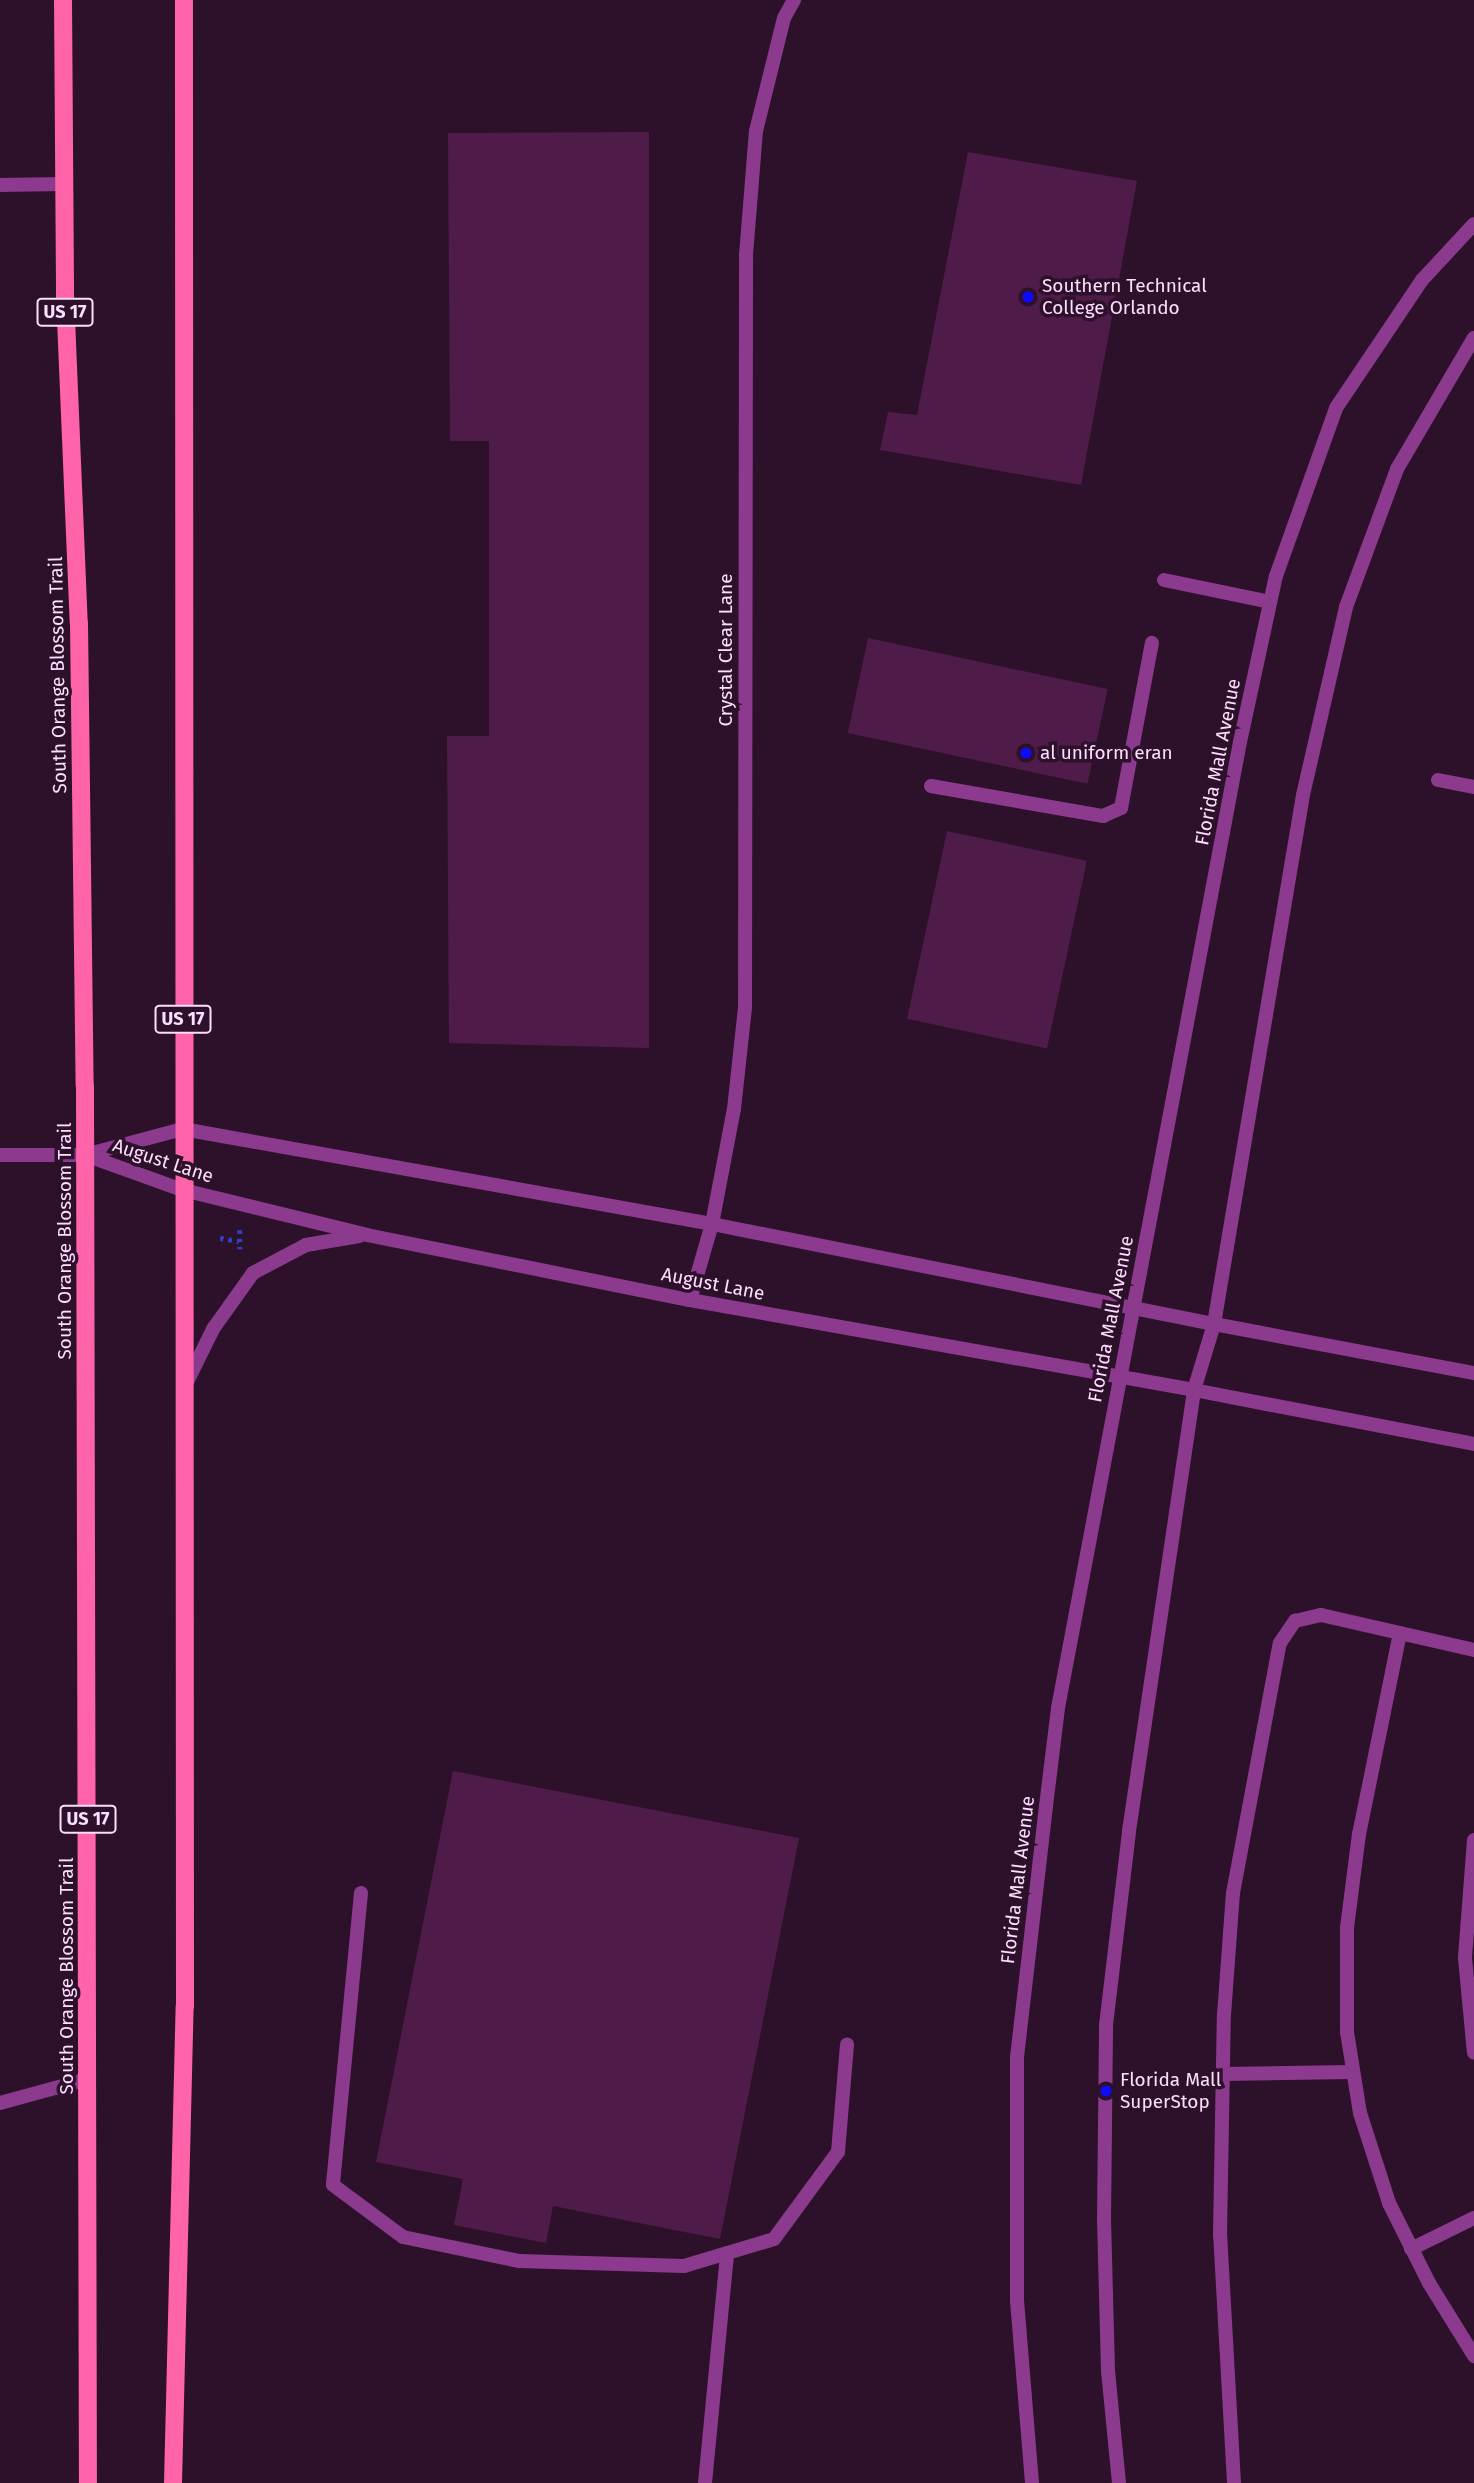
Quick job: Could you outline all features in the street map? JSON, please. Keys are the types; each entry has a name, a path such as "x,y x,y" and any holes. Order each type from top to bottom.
{"main road":[{"name":"South Orange Blossom Trail","path":"64,0 64,184 79,623 85,1155 88,2483"},
{"name":"US 17","path":"173,2483 185,2006 184,0"}],"street":[{"name":"Crystal Clear Lane","path":"690,1300 712,1224 734,1109 745,1007 746,255 756,131 784,18 794,0"},
{"path":"0,185 64,184"},
{"name":"Florida Mall Avenue","path":"1032,2483 1017,2301 1017,2057 1058,1708 1119,1377 1270,602 1336,408 1422,280 1474,225"},
{"path":"1119,2483 1108,2371 1104,2221 1106,2025 1129,1831 1194,1390 1214,1325 1303,795 1346,607 1397,469 1474,338"},
{"path":"1164,580 1270,602"},
{"path":"931,786 1103,816 1121,808 1152,643"},
{"path":"1438,780 1474,787"},
{"name":"August Lane","path":"85,1155 183,1129 712,1224 1214,1325 1474,1373"},
{"path":"0,1155 85,1155"},
{"name":"August Lane","path":"85,1155 183,1191 368,1235 690,1300 1194,1390 1474,1444"},
{"path":"183,1390 213,1329 253,1273 306,1245 368,1235"},
{"path":"1234,2483 1220,2235 1222,2074 1233,1893 1280,1643 1286,1630 1307,1616 1474,1650"},
{"path":"1400,1633 1359,1834 1347,1928 1345,1993 1352,2072 1373,2161 1411,2249 1474,2356"},
{"path":"1474,1840 1465,1958 1474,2053"},
{"path":"361,1893 332,2185 403,2237 519,2261 684,2266 774,2239 838,2152 846,2044"},
{"path":"1222,2074 1352,2072"},
{"path":"0,2103 88,2079"},
{"path":"1411,2249 1474,2218"},
{"path":"705,2483 727,2253"}],"path":[{"path":"240,1222 241,1254"},
{"path":"220,1238 239,1241"}],"building":[{"path":"649,132 649,1048 449,1043 447,736 489,736 489,441 450,441 448,133"},
{"name":"Southern Technical College Orlando","path":"968,152 1137,181 1081,485 880,450 888,412 917,415"},
{"path":"868,638 1108,689 1087,784 848,733"},
{"path":"947,831 1087,861 1047,1049 907,1019"},
{"path":"453,1771 799,1838 720,2239 553,2206 546,2243 454,2225 463,2179 376,2162"}],"place":[{"name":"Southern Technical College Orlando","path":"1028,297"},
{"name":"al uniform eran","path":"1026,753"},
{"name":"Florida Mall SuperStop","path":"1106,2091"}]}
